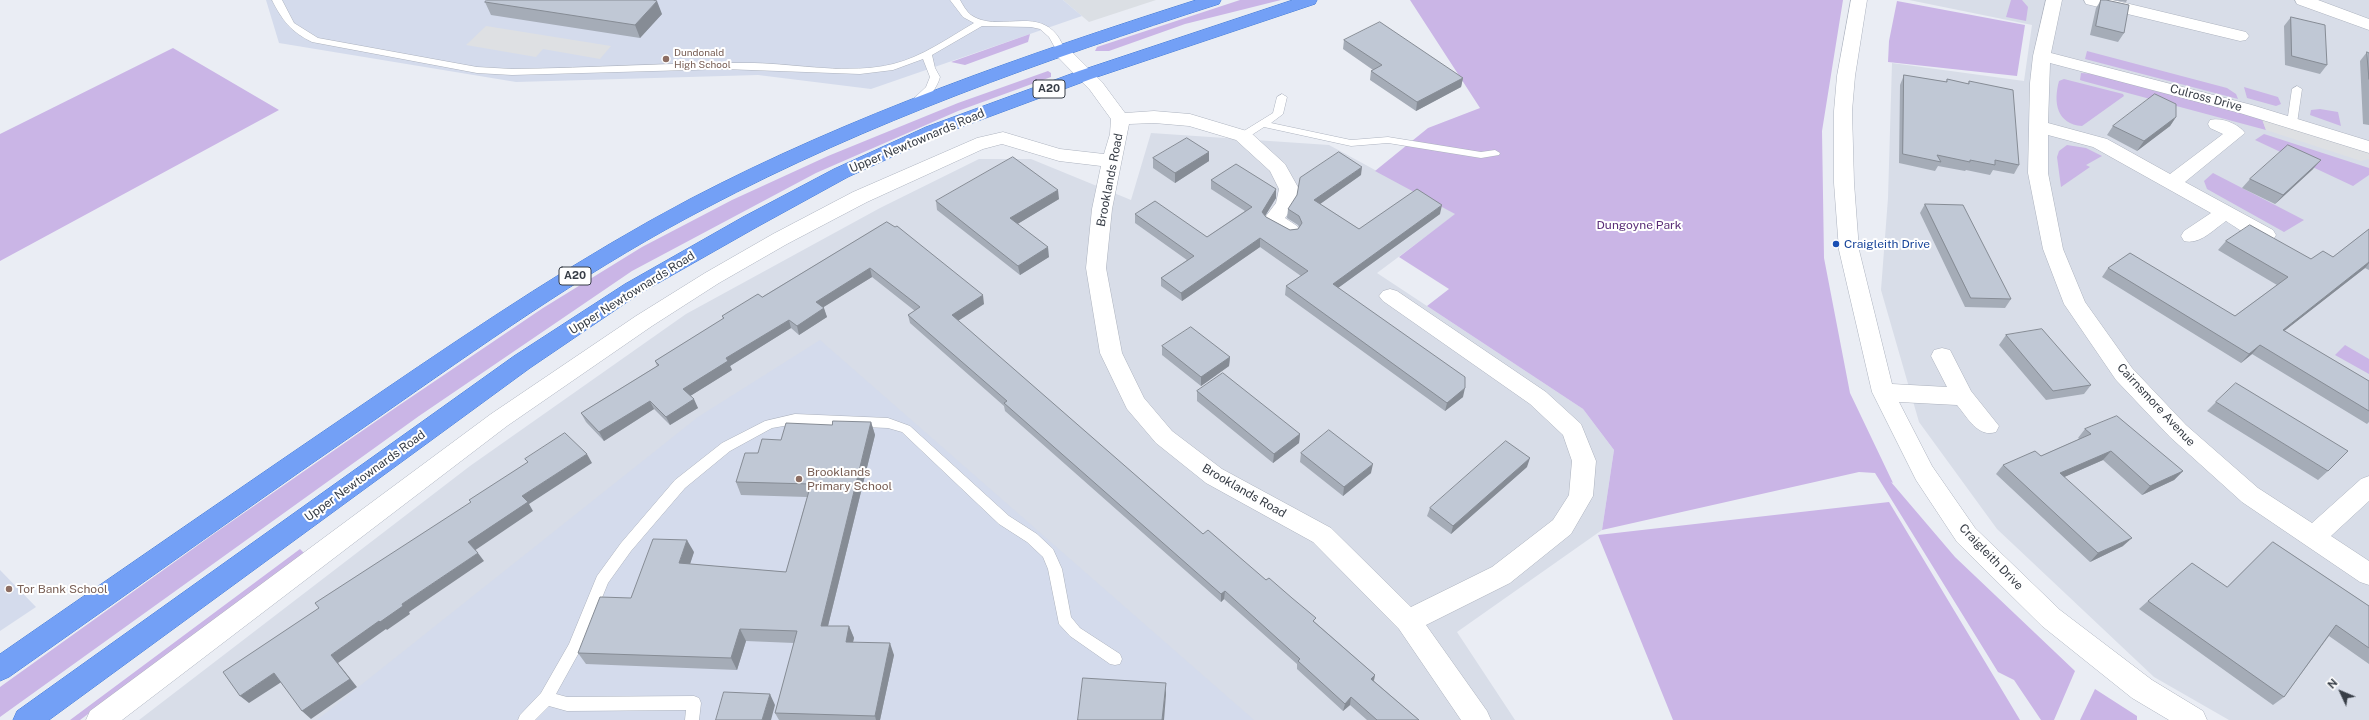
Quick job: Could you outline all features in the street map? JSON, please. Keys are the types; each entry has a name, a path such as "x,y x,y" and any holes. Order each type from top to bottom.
{"highway":[{"name":"A20","path":"0,669 343,429 485,333 592,265 698,204 806,150 909,107 1061,51 1213,0"},
{"name":"Upper Newtownards Road","path":"27,720 522,362 632,290 841,173 933,131 1085,75 1309,0"}],"street":[{"name":"Craigleith Drive","path":"1859,0 1846,76 1843,111 1844,183 1849,250 1883,392 1924,473 1966,535 2051,618 2142,689 2193,720"},
{"name":"Cairnsmore Avenue","path":"2054,0 2042,56 2038,126 2038,173 2053,249 2080,314 2124,374 2178,431 2250,495 2312,538 2369,574"},
{"path":"2092,0 2240,36"},
{"path":"2303,0 2368,23"},
{"name":"Brooklands Road","path":"1061,51 1096,86 1120,119 1119,134 1111,161 1102,208 1096,268 1112,353 1135,403 1164,437 1214,476 1322,535 1408,621 1478,720"},
{"name":"Culross Drive","path":"2042,56 2163,86 2369,147"},
{"path":"1120,119 1154,117 1190,120 1243,136 1278,168 1289,189 1285,204 1273,220 1290,231"},
{"path":"2170,183 2236,133 2217,124"},
{"path":"2038,126 2100,143 2266,235"},
{"path":"100,720 499,420 650,317 780,238 860,198 977,144 1003,138 1058,155 1111,161"},
{"path":"2191,236 2224,212"},
{"path":"1390,296 1538,398 1573,430 1584,461 1582,496 1562,527 1501,575 1408,621"},
{"path":"1942,356 1963,397 1988,426"},
{"path":"1883,392 1963,397"},
{"path":"2312,538 2369,486"}],"lane":[{"path":"277,0 286,20 298,32 315,40 477,70 558,72 753,66 859,70 892,67 927,55 937,47 981,23"},
{"path":"955,0 968,17 981,23 1035,22 1051,32 1061,51"},
{"path":"909,107 928,91 934,82 935,77 930,68 927,55"},
{"path":"2292,123 2297,89"},
{"path":"1243,136 1278,114 1282,97"},
{"path":"1264,124 1351,143 1388,140 1481,155 1495,153"},
{"path":"525,720 546,698 575,647 602,580 649,518 680,484 726,447 769,424 795,419 888,423 906,429 1004,520 1032,538 1048,553 1055,569 1064,620 1075,632 1115,659"},
{"path":"546,698 568,704 694,704 692,720"}],"shaded area":[{"name":"Dundonald High School","path":"266,0 1063,0 1082,16 871,89 758,75 516,82 279,43"},
{"path":"1063,0 1156,0 1089,22"},
{"path":"1909,0 2369,0 2369,720 2229,720 2154,677 1997,529 1919,422 1881,290 1888,198 1892,63 2024,81 2032,25"},
{"path":"486,26 611,46 600,59 543,49 536,57 466,45"},
{"path":"2262,119 2369,153 2369,159 2361,161 2266,130"},
{"path":"1151,133 1329,145 1456,214 1377,273 1583,409 1614,450 1602,530 1457,632 1515,720 139,720 470,466 686,314 880,208 979,159 1031,159 1131,200"},
{"name":"Brooklands Primary School","path":"820,340 1254,720 317,720 698,417"},
{"name":"Tor Bank School","path":"0,570 36,607 0,631"}],"green space":[{"path":"1240,0 1281,0 1185,24 1109,51 1095,51 1097,47"},
{"name":"Dungoyne Park","path":"1410,0 1843,0 1822,131 1824,258 1850,393 1893,483 1891,482 1955,557 2075,671 2054,720 2041,720 2014,680 1998,672 1875,473 1859,472 1602,530 1614,450 1583,409 1427,306 1449,289 1399,257 1455,214 1375,171 1428,128 1480,108"},
{"path":"2011,0 2022,0 2028,7 2026,21 2006,17"},
{"path":"1897,1 2025,25 2017,76 1888,62 1889,41"},
{"path":"1030,34 1028,42 965,65 951,62"},
{"path":"173,48 279,110 0,261 0,134"},
{"path":"2087,51 2227,88 2236,94 2238,99 2085,59"},
{"path":"1048,71 1051,73 1051,77 958,111 816,173 632,271 419,416 0,717 0,687 215,533 398,406 543,308 642,247 732,200 828,156 958,103"},
{"path":"2081,73 2095,74 2262,119 2266,130 2083,81 2080,80"},
{"path":"2064,79 2123,94 2124,96 2082,126 2074,124 2062,117 2057,104 2057,89 2059,81"},
{"path":"2244,87 2278,97 2281,104 2276,106 2247,98"},
{"path":"2320,109 2338,112 2341,126 2310,115 2311,110"},
{"path":"2264,134 2369,168 2369,175 2353,186 2255,140"},
{"path":"2067,145 2086,148 2102,156 2086,165 2090,167 2061,187 2057,157 2059,151"},
{"path":"2213,173 2304,220 2284,232 2207,189 2204,181"},
{"path":"2345,345 2369,359 2369,374 2335,355"},
{"path":"1889,502 2020,720 1673,720 1598,535"},
{"path":"300,549 304,553 80,720 70,720"},
{"path":"2095,689 2137,716 2137,720 2080,720"}],"building":[{"path":"487,0 657,1 635,25 485,2"},
{"path":"2101,0 2129,5 2124,33 2096,26"},
{"path":"2291,17 2325,25 2327,65 2292,56"},
{"path":"1380,22 1463,78 1417,102 1371,71 1382,65 1344,40"},
{"path":"2367,52 2369,53 2369,79"},
{"path":"1904,75 1947,82 1947,79 1969,84 1969,81 2013,90 2019,165 1995,160 1995,165 1970,160 1970,162 1937,155 1941,162 1903,154"},
{"path":"2155,94 2176,104 2176,117 2144,141 2113,126"},
{"path":"1187,138 1209,152 1175,173 1153,158"},
{"path":"2288,145 2321,160 2283,195 2250,179"},
{"path":"1339,152 1362,167 1314,200 1359,229 1417,189 1442,205 1333,284 1465,377 1465,388 1447,403 1286,286 1308,271 1260,238 1181,293 1161,278 1194,256 1135,214 1155,201 1207,237 1252,207 1211,180 1236,164 1276,189 1262,212 1266,217 1290,230 1298,229 1302,223 1299,216 1288,209 1297,195 1300,178"},
{"path":"1013,157 1058,190 1010,218 1048,247 1018,266 936,201"},
{"path":"1925,204 1963,205 2011,299 1971,298"},
{"path":"887,222 895,227 897,226 983,295 952,315 1203,534 1208,530 1266,580 1269,578 1316,618 1313,621 1375,675 1371,679 1419,720 1377,720 1351,697 1345,704 1298,661 1300,659 1225,591 1221,594 1004,403 1007,401 908,315 920,307 870,268 816,302 824,308 797,326 789,320 726,358 728,361 683,389 694,399 666,417 650,401 599,432 581,413 659,365 655,361 724,318 722,316 758,294 762,297"},
{"path":"2250,225 2311,259 2323,251 2333,257 2369,229 2369,262 2283,330 2369,381 2369,411 2260,345 2249,354 2108,268 2130,253 2235,316 2288,277 2226,241"},
{"path":"1191,327 1230,357 1201,377 1162,346"},
{"path":"2042,329 2091,385 2053,391 2006,335"},
{"path":"1223,373 1300,434 1274,454 1197,391"},
{"path":"2236,383 2348,451 2328,471 2216,402"},
{"path":"2117,416 2183,471 2150,486 2111,451 2060,473 2132,538 2098,553 2003,465 2035,451 2041,456 2091,434 2085,429"},
{"path":"833,421 871,422 821,626 849,626 846,642 890,643 875,716 775,713 797,631 740,629 731,658 578,653 600,597 631,598 653,539 687,540 679,563 786,572 811,484 736,482 745,453 758,453 762,439 781,440 786,423 832,425"},
{"path":"1329,430 1373,464 1344,487 1301,453"},
{"path":"565,433 587,454 522,496 528,502 468,542 478,553 402,604 403,606 331,655 350,679 302,711 274,673 240,696 223,672 319,608 315,603 471,502 469,500 528,462 525,459"},
{"path":"1506,441 1530,458 1453,526 1430,508"},
{"path":"2273,542 2369,606 2369,648 2336,625 2284,697 2148,601 2192,563 2227,587"},
{"path":"1083,678 1166,683 1162,720 1078,720"},
{"path":"724,692 770,694 762,720 716,720"}],"place":[{"name":"Dundonald High School","path":"666,59"},
{"name":"Craigleith Drive","path":"1836,244"},
{"name":"Brooklands Primary School","path":"799,479"},
{"name":"Tor Bank School","path":"9,589"}]}
